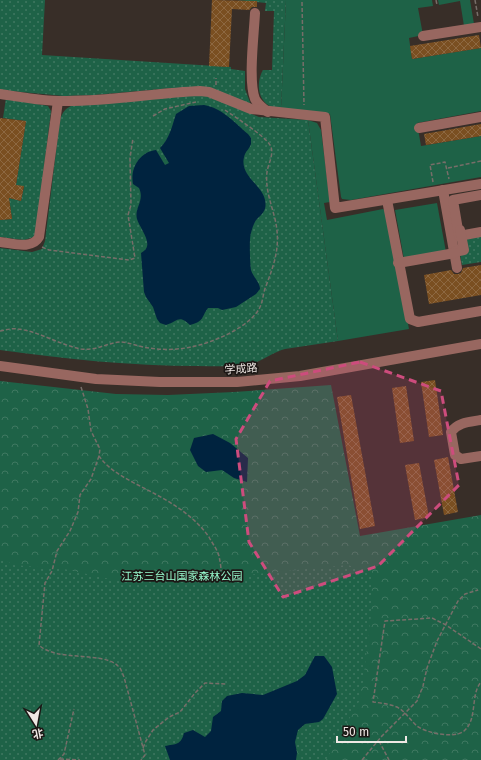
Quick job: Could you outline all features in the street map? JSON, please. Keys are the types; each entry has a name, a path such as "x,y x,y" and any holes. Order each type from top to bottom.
{"street":[{"path":"255,13 252,75 253,89 258,104 268,112"},
{"path":"423,36 480,27"},
{"path":"0,94 58,101 122,99 200,91 209,92 252,109 268,112 325,117 335,208 481,184"},
{"path":"0,242 28,245 34,243 39,237 58,101"},
{"path":"419,128 481,117"},
{"path":"443,190 457,268"},
{"path":"447,209 453,200 481,195"},
{"path":"387,200 410,319 418,322 481,311"},
{"path":"447,209 460,236 481,232"},
{"path":"398,263 464,250 462,235"},
{"name":"学成路","path":"0,366 96,379 160,382 236,382 300,376 481,344"},
{"path":"481,420 460,424 454,427 451,432 455,455 461,458 481,456"}],"path":[{"path":"436,0 437,5"},
{"path":"475,0 480,27"},
{"path":"302,2 304,115"},
{"path":"153,116 165,110 199,101"},
{"path":"0,331 12,329 25,330 81,349 98,349 120,342 148,348 171,349 192,347 217,339 252,318 260,307 276,260 278,249 276,226 269,198 267,180 267,170 272,152 270,146 264,140 224,109"},
{"path":"34,243 49,250 129,260 135,258 128,215 131,205 130,151 133,138"},
{"path":"447,168 481,161"},
{"path":"445,162 447,168 443,190 430,165 445,162"},
{"path":"77,376 86,399 91,431 100,449 91,479 80,495 78,512 73,524 57,551 52,571 45,583 40,645 44,650 104,660 113,662 119,666 124,677 145,755 141,760"},
{"path":"99,456 104,464 114,472 168,500 190,516 214,544 219,555 221,571"},
{"path":"362,760 378,740 406,714 417,701 437,641 458,601 465,594 478,590"},
{"path":"481,649 446,625 432,618 385,620 373,702 397,707 418,727 431,732 455,735 464,731 470,722 476,694 481,682"},
{"path":"143,748 153,730 169,717 180,712 205,683 227,684"},
{"path":"59,760 64,754 74,709"},
{"path":"378,740 389,760"},
{"path":"59,760 80,760"}],"highlighted area":[{"path":"360,362 441,391 459,485 378,566 283,597 249,542 236,439 270,381"}],"green space":[{"path":"0,0 45,0 42,55 231,67 231,69 245,71 245,89 251,105 207,89 172,88 94,95 64,96 0,90"},
{"path":"237,0 286,0 281,109 267,104 263,100 259,91 259,80 263,70 272,70 274,11 265,11 266,3"},
{"path":"286,0 432,0 433,6 418,8 423,35 409,38 412,59 481,48 481,111 417,123 421,146 481,136 481,177 351,200 342,199 330,114 281,109"},
{"path":"438,0 470,0 474,24 464,26 460,1 439,5"},
{"path":"195,94 207,96 259,117 308,120 338,341 285,349 251,364 240,366 172,366 123,363 0,350 0,248 32,252 42,249 45,241 60,119 64,111 71,106"},
{"path":"6,98 48,106 51,111 36,232 34,237 24,240 0,237 0,220 12,219 9,198 21,201 24,187 16,185 26,121 3,118"},
{"path":"308,120 317,123 321,130 330,202 324,203 327,220 383,209 387,213 409,329 338,341"},
{"path":"437,203 446,252 404,259 395,210"},
{"path":"481,233 481,262 462,265 457,237"},
{"name":"江苏三台山国家森林公园","path":"0,381 116,394 168,395 331,385 360,536 481,515 481,760 0,760"},
{"path":"0,556 13,565 64,569 110,579 205,579 348,565 358,569 372,570 371,615 361,698 326,760 302,760 296,745 298,730 305,724 319,722 316,656 305,675 276,690 263,695 227,696 222,701 221,711 213,717 211,731 205,737 193,730 177,744 165,746 170,760 0,760"}],"water":[{"path":"204,105 217,109 228,116 251,138 251,144 243,161 244,168 263,194 265,200 264,211 254,224 250,240 251,270 259,284 260,289 256,294 236,307 222,310 218,308 208,308 198,322 190,325 180,319 166,325 160,323 157,319 153,307 144,292 141,253 145,250 147,242 136,215 141,193 139,188 133,184 132,178 134,167 137,162 150,151 156,150 165,165 169,163 160,148 168,136 176,114 189,106"},
{"path":"213,434 230,443 248,458 247,482 234,478 222,470 206,472 198,466 190,450 194,438"},
{"path":"315,656 324,656 332,667 337,694 323,719 319,722 305,724 298,730 295,742 297,753 296,760 170,760 165,746 180,742 184,733 193,730 205,737 211,731 213,717 221,711 222,701 227,696 242,693 263,695 297,681 305,675"}],"building":[{"path":"212,0 257,1 257,7 252,7 249,10 232,9 229,67 209,66"},
{"path":"479,35 481,48 412,59 410,46"},
{"path":"0,118 26,121 16,185 24,186 21,201 9,198 12,219 0,220"},
{"path":"481,124 481,136 426,145 424,134"},
{"path":"481,265 481,295 429,304 424,275 451,270 454,274 458,274 461,273 463,268"},
{"path":"435,380 443,435 429,437 421,382"},
{"path":"406,386 414,441 400,443 392,388"},
{"path":"351,395 375,526 360,529 337,397"},
{"path":"448,457 458,512 444,515 434,460"},
{"path":"419,463 429,517 415,520 405,465"}]}
